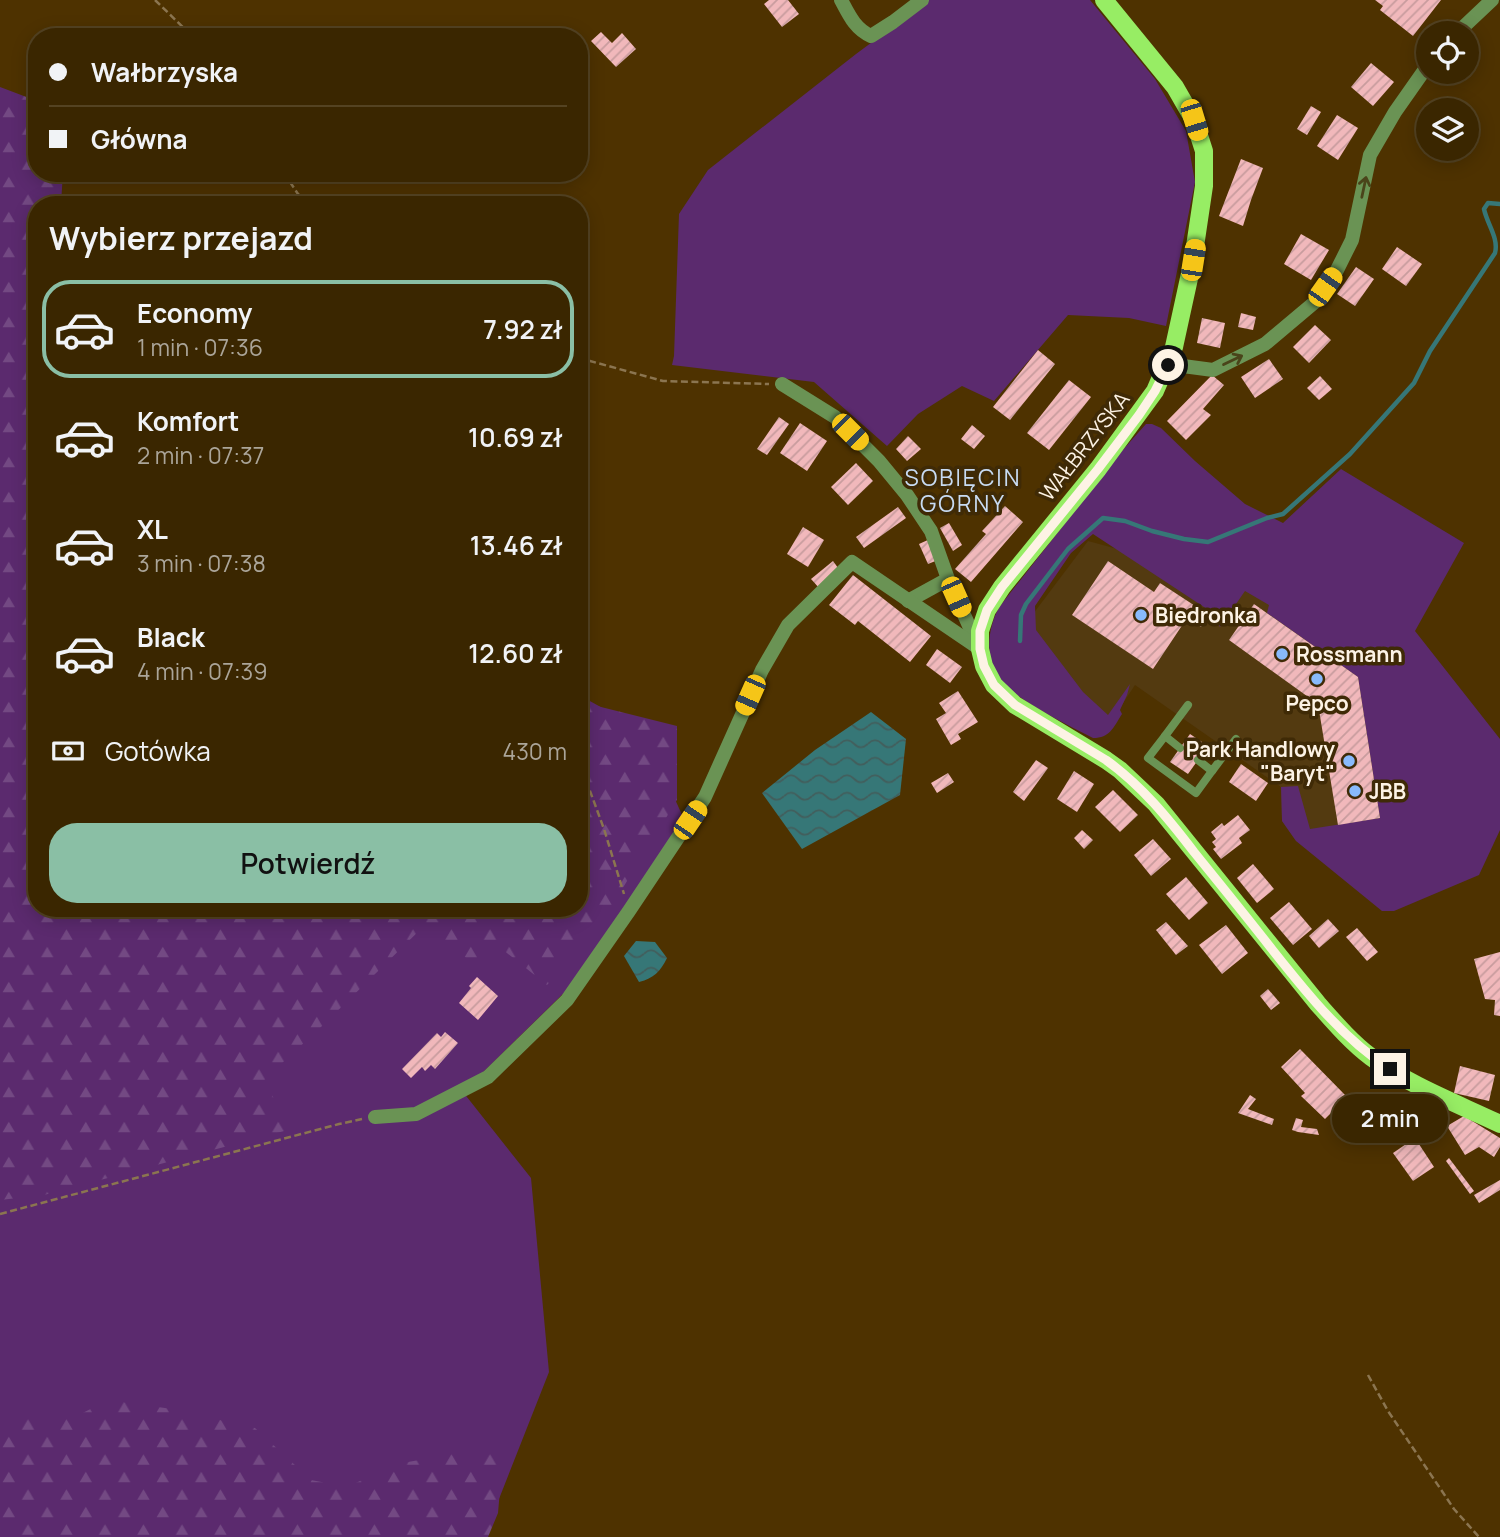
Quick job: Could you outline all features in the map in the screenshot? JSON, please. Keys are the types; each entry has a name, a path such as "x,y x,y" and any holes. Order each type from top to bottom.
{"main road":[{"name":"WAŁBRZYSKA","path":"1104,0 1175,87 1194,120 1204,151 1204,186 1193,260 1178,332 1168,365 1155,391 1098,469 1002,587 987,610 980,631 984,666 994,685 1015,705 1113,765 1156,804 1318,1004 1370,1056 1410,1082 1500,1124"}],"street":[{"path":"841,0 861,32 871,36 922,0"},
{"path":"1470,21 1492,0"},
{"path":"1168,365 1213,370 1265,344 1315,302 1336,272 1352,240 1370,155 1416,82"},
{"path":"782,384 835,417 879,461 907,495 931,531 948,579 980,649"},
{"path":"375,1117 415,1114 488,1077 567,1000 705,797 762,670 788,625 852,562 980,649"},
{"path":"908,601 948,579"}],"lane":[{"path":"1188,705 1148,758 1196,793 1236,739"},
{"path":"1164,736 1180,748"},
{"path":"1198,760 1212,771"}],"path":[{"path":"155,0 184,28"},
{"path":"290,182 301,196"},
{"path":"588,360 663,381 782,384"},
{"path":"588,785 629,911"},
{"path":"0,1214 339,1124 375,1117"},
{"path":"1368,1375 1388,1411 1454,1509 1479,1537"}],"shaded area":[{"path":"1088,541 1243,583 1364,671 1390,825 1296,841 1282,821 1281,787 1135,685 1112,720 1067,679 1027,622"}],"green space":[{"path":"929,0 1090,0 1155,79 1186,131 1195,182 1166,326 1129,318 1068,315 994,401 962,386 918,414 887,446 814,382 672,365 679,214 708,170"},
{"path":"0,87 28,98 28,182 62,182 61,196 28,196 28,917 588,917 588,703 677,726 677,800 595,933 547,985 497,945 478,968 426,924 265,1079 288,1130 44,1195 0,1200"},
{"path":"0,137 32,196 28,196 28,917 588,917 588,700 644,731 688,828 577,980 463,1092 531,1178 549,1372 484,1537 0,1537"},
{"path":"1146,424 1161,428 1245,504 1283,523 1341,469 1464,543 1415,631 1500,739 1500,830 1479,875 1394,911 1382,911 1296,841 1282,821 1281,787 1298,786 1310,829 1380,818 1358,677 1267,613 1269,605 1245,591 1220,627 1207,609 1093,534 1071,553 1035,606 1036,630 1083,692 1108,715 1130,684 1120,710 1122,714 1116,724 1107,734 1093,738 1032,705 1001,682 992,664 989,644 992,624 1000,606"},
{"path":"108,1400 172,1409 255,1428 311,1480 347,1487 397,1464 480,1449 503,1454 498,1513 488,1537 0,1537 0,1419 47,1414 71,1419"}],"water":[{"path":"871,712 906,739 900,795 802,849 762,793 815,750"},
{"path":"636,941 655,942 667,958 656,974 639,982 624,956"}],"building":[{"path":"769,0 788,0 799,14 782,27 764,4"},
{"path":"1375,0 1441,0 1425,21 1416,21 1416,32 1413,36 1380,10 1383,6"},
{"path":"601,32 612,43 622,33 636,49 616,67 591,41"},
{"path":"1371,63 1394,82 1373,106 1351,87"},
{"path":"1311,106 1321,112 1307,135 1297,129"},
{"path":"1337,115 1358,128 1338,160 1317,146"},
{"path":"1241,159 1263,168 1243,226 1219,216"},
{"path":"1301,234 1329,250 1311,280 1284,264"},
{"path":"1397,247 1422,264 1406,286 1382,269"},
{"path":"1356,267 1374,279 1355,306 1337,294"},
{"path":"1241,313 1256,317 1253,330 1238,327"},
{"path":"1202,318 1225,323 1220,348 1197,343"},
{"path":"1315,325 1331,340 1309,363 1293,347"},
{"path":"1038,350 1055,364 1010,420 993,407"},
{"path":"1269,359 1283,379 1255,398 1241,377"},
{"path":"1212,375 1224,385 1203,409 1211,415 1186,440 1167,421"},
{"path":"1320,376 1332,389 1319,400 1307,388"},
{"path":"1069,380 1091,397 1049,450 1027,433"},
{"path":"779,417 789,424 767,455 757,449"},
{"path":"800,423 827,441 807,471 780,453"},
{"path":"972,425 985,436 974,449 961,439"},
{"path":"908,436 921,449 907,461 896,449"},
{"path":"856,463 873,481 848,505 831,487"},
{"path":"1005,506 1023,522 971,582 955,569 986,534 982,531"},
{"path":"898,507 906,518 864,548 856,537"},
{"path":"949,523 962,545 953,551 940,528"},
{"path":"803,527 824,540 808,567 787,554"},
{"path":"930,539 938,560 928,564 919,544"},
{"path":"833,561 841,572 820,589 811,579"},
{"name":"Biedronka","path":"1108,561 1154,592 1160,583 1209,615 1201,627 1187,618 1153,669 1072,615"},
{"path":"853,575 931,636 910,662 858,621 855,625 829,605"},
{"name":"Park Handlowy \"Baryt\"","path":"1254,604 1358,677 1380,818 1338,825 1318,704 1229,640"},
{"path":"937,649 962,667 950,683 926,665"},
{"path":"958,691 978,722 958,734 961,739 951,745 936,719 946,713 939,703"},
{"path":"1190,734 1208,746 1188,774 1170,762"},
{"path":"1036,760 1048,768 1024,801 1013,792"},
{"path":"1241,764 1268,783 1256,801 1229,782"},
{"path":"1074,771 1094,784 1077,812 1057,799"},
{"path":"948,773 954,782 937,793 931,783"},
{"path":"1113,790 1138,815 1120,832 1095,807"},
{"path":"1238,815 1250,830 1239,838 1242,843 1221,859 1213,849 1216,847 1212,842 1216,839 1211,832"},
{"path":"1082,830 1093,840 1084,849 1074,838"},
{"path":"1153,839 1171,859 1151,876 1134,855"},
{"path":"1253,864 1274,889 1257,903 1237,878"},
{"path":"1186,877 1208,903 1189,920 1166,894"},
{"path":"1289,902 1312,929 1293,945 1270,918"},
{"path":"1328,919 1339,931 1319,948 1309,936"},
{"path":"1166,922 1188,946 1176,955 1156,930"},
{"path":"1226,925 1248,953 1222,974 1199,945"},
{"path":"1357,928 1378,952 1367,961 1346,937"},
{"path":"1500,952 1500,1016 1494,1015 1495,1000 1485,999 1474,959"},
{"path":"477,977 498,996 478,1020 459,1003"},
{"path":"1268,989 1280,1003 1271,1010 1260,996"},
{"path":"445,1032 458,1043 435,1069 431,1065 425,1071 422,1067 411,1078 402,1069 437,1033 441,1037"},
{"path":"1300,1049 1347,1097 1325,1119 1301,1096 1305,1093 1281,1067"},
{"path":"1460,1066 1495,1075 1489,1101 1454,1093"},
{"path":"1250,1095 1256,1099 1248,1109 1274,1119 1272,1125 1238,1113"},
{"path":"1378,1097 1405,1103 1399,1131 1371,1124"},
{"path":"1464,1116 1500,1138 1500,1147 1494,1157 1479,1147 1465,1155 1447,1126"},
{"path":"1296,1118 1303,1120 1301,1127 1317,1129 1319,1135 1292,1130"},
{"path":"1415,1138 1434,1167 1413,1181 1393,1153"},
{"path":"1449,1158 1474,1191 1470,1194 1446,1161"},
{"path":"1500,1180 1500,1190 1479,1203 1474,1195"}],"waterway":[{"path":"1020,641 1021,615 1026,604 1068,549 1103,518 1125,521 1184,539 1208,542 1283,514 1350,454 1414,383 1430,351 1495,253 1494,236 1484,209 1488,203 1500,204"}],"place":[{"name":"Biedronka","path":"1141,615"},
{"name":"Rossmann","path":"1282,654"},
{"name":"Pepco","path":"1317,679"},
{"name":"Park Handlowy \"Baryt\"","path":"1349,761"},
{"name":"JBB","path":"1355,791"}],"district":[{"name":"SOBIĘCIN GÓRNY","path":"963,490"}],"route":[{"path":"1168,365 1139,415 1002,587 987,610 980,631 984,666 994,685 1015,705 1106,760 1156,804 1333,1021 1370,1056 1390,1069"}]}
